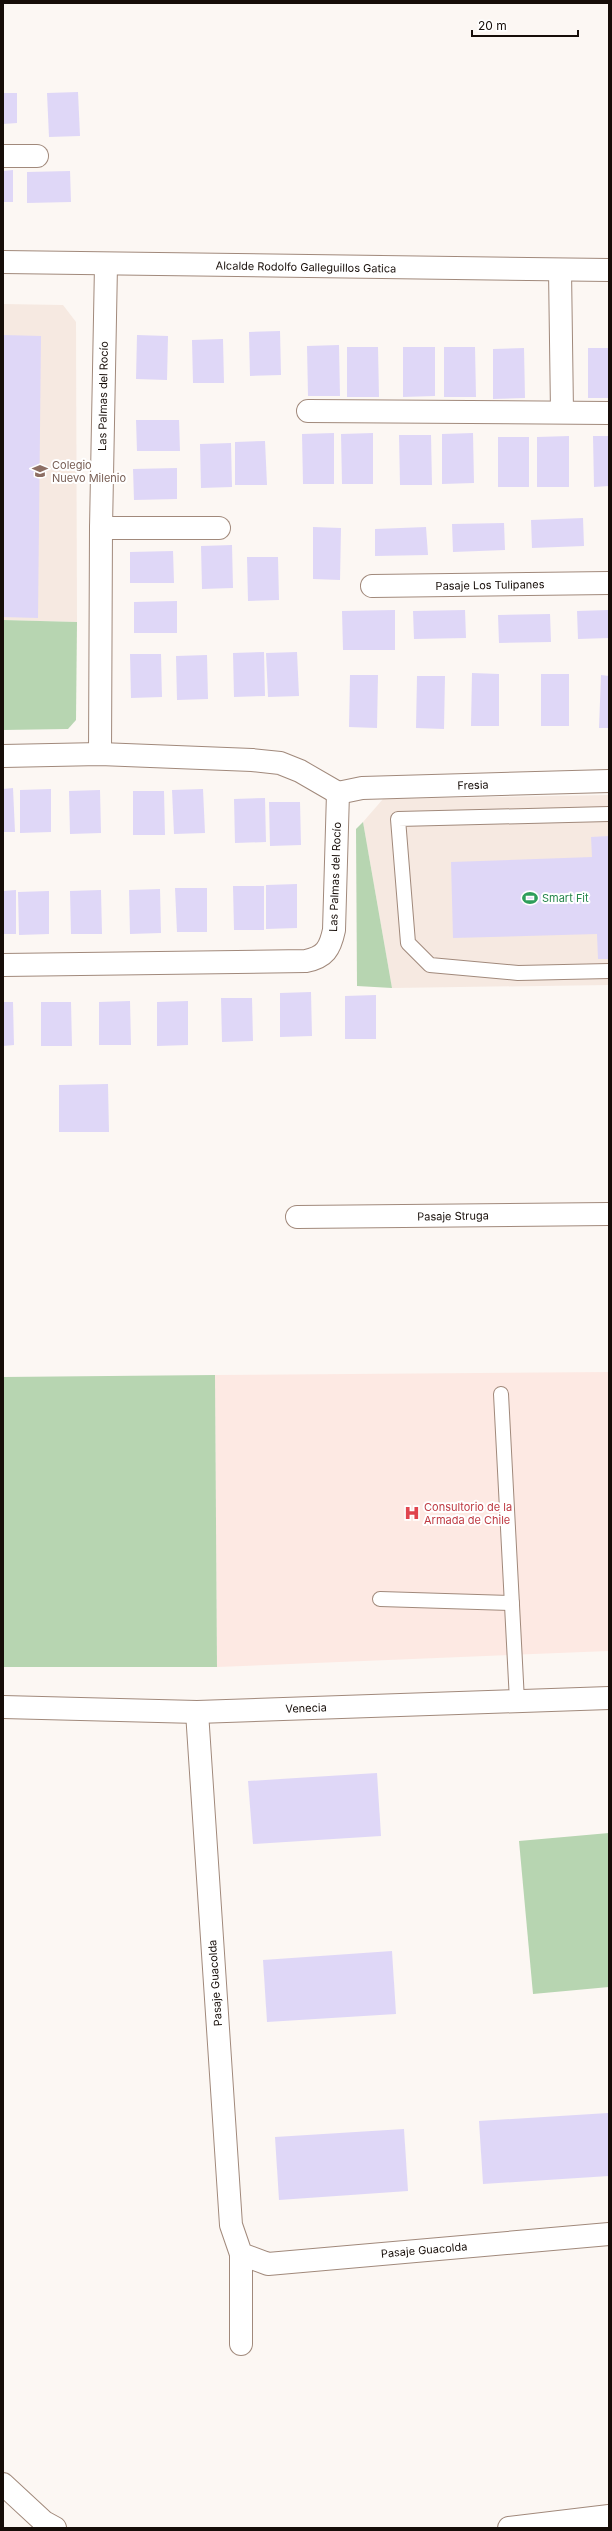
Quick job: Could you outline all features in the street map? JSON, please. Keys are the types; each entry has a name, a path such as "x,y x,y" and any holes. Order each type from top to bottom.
{"street":[{"path":"3,156 37,156"},
{"name":"Alcalde Rodolfo Galleguillos Gatica","path":"3,262 106,265 609,270"},
{"name":"Las Palmas del Rocío","path":"100,754 100,528 106,265"},
{"path":"560,270 562,412"},
{"path":"308,410 609,413"},
{"path":"100,528 219,528"},
{"name":"Pasaje Los Tulipanes","path":"372,586 609,583"},
{"path":"3,756 100,754 244,759 280,763 300,771 338,792"},
{"name":"Fresia","path":"338,792 362,788 609,781"},
{"name":"Las Palmas del Rocío","path":"3,965 306,961 316,959 325,954 331,944 334,930 338,792"},
{"name":"Pasaje Struga","path":"297,1218 609,1214"},
{"name":"Venecia","path":"3,1707 197,1712 609,1698"},
{"name":"Pasaje Guacolda","path":"197,1712 232,2225 242,2254 242,2344"},
{"name":"Pasaje Guacolda","path":"242,2254 268,2264 609,2234"},
{"path":"3,2484 44,2522 55,2528"},
{"path":"509,2528 609,2516"}],"lane":[{"path":"609,814 398,819 408,943 430,965 518,973 609,971"},
{"path":"501,1394 517,1701"},
{"path":"380,1599 512,1603"}],"shaded area":[{"name":"Colegio Nuevo Milenio","path":"3,304 63,305 76,322 77,622 3,620"},
{"path":"609,795 609,985 392,988 363,822 383,799"},
{"name":"Consultorio de la Armada de Chile","path":"609,1372 609,1651 217,1667 215,1375"}],"green space":[{"path":"3,620 77,622 76,720 68,729 3,730"},
{"path":"363,822 392,988 357,986 356,829"},
{"path":"215,1375 217,1667 3,1667 3,1377"},
{"path":"609,1833 609,1987 533,1994 519,1841"}],"building":[{"path":"78,92 80,136 49,137 47,93"},
{"path":"3,93 17,93 17,123 3,124"},
{"path":"13,170 13,202 3,202 3,171"},
{"path":"70,171 71,202 27,203 27,172"},
{"path":"280,331 281,375 250,376 249,332"},
{"path":"3,335 41,336 38,618 3,617"},
{"path":"137,335 168,336 167,380 136,379"},
{"path":"223,339 224,383 193,383 192,340"},
{"path":"339,345 340,396 308,396 307,346"},
{"path":"347,347 378,347 379,397 347,397"},
{"path":"403,347 435,347 435,396 403,397"},
{"path":"444,347 475,347 476,397 444,397"},
{"path":"524,348 525,398 493,399 493,349"},
{"path":"588,348 609,348 609,398 588,398"},
{"path":"136,420 179,420 180,451 137,451"},
{"path":"334,433 334,484 303,484 302,434"},
{"path":"373,433 373,484 342,484 341,434"},
{"path":"473,433 474,483 442,484 442,434"},
{"path":"399,435 431,435 432,485 400,485"},
{"path":"569,436 569,487 537,487 537,437"},
{"path":"593,436 609,436 609,486 594,487"},
{"path":"498,437 529,437 529,487 498,487"},
{"path":"265,441 267,485 235,485 235,442"},
{"path":"231,443 232,487 201,488 200,444"},
{"path":"177,468 177,499 134,500 133,469"},
{"path":"583,518 584,546 532,548 531,520"},
{"path":"504,523 505,550 453,552 452,524"},
{"path":"313,527 341,528 340,580 313,579"},
{"path":"426,527 428,555 375,556 375,529"},
{"path":"232,545 233,588 202,589 201,546"},
{"path":"173,551 174,583 130,583 130,552"},
{"path":"247,557 278,557 279,600 248,601"},
{"path":"177,601 177,633 134,633 134,602"},
{"path":"395,610 395,650 343,650 342,611"},
{"path":"465,610 466,638 414,639 413,611"},
{"path":"609,610 609,638 578,639 577,611"},
{"path":"550,614 551,642 499,643 498,615"},
{"path":"264,652 265,696 234,697 233,653"},
{"path":"297,652 299,696 268,697 266,653"},
{"path":"130,654 161,654 162,697 131,698"},
{"path":"207,655 208,699 177,700 176,656"},
{"path":"472,673 499,674 499,726 471,726"},
{"path":"541,674 569,674 569,726 541,726"},
{"path":"350,675 378,675 377,728 349,727"},
{"path":"601,675 609,676 609,728 599,728"},
{"path":"417,676 445,676 444,729 416,728"},
{"path":"13,788 15,832 3,832 3,789"},
{"path":"51,789 51,832 20,833 20,790"},
{"path":"203,789 205,833 174,834 172,790"},
{"path":"100,790 101,833 70,834 69,791"},
{"path":"133,791 164,791 165,835 133,835"},
{"path":"265,798 266,842 235,843 234,799"},
{"path":"269,802 300,802 301,845 270,846"},
{"name":"Smart Fit","path":"609,836 609,959 598,959 597,934 453,938 451,862 592,857 591,837"},
{"path":"297,884 297,928 266,929 266,885"},
{"path":"233,886 264,886 264,930 234,930"},
{"path":"175,888 207,888 207,932 177,932"},
{"path":"160,889 161,933 130,934 129,890"},
{"path":"16,890 16,934 3,934 3,891"},
{"path":"101,890 102,934 71,934 70,891"},
{"path":"49,891 49,934 19,935 18,892"},
{"path":"311,992 312,1036 280,1037 280,993"},
{"path":"376,995 376,1039 345,1039 345,996"},
{"path":"221,998 252,998 253,1041 222,1042"},
{"path":"130,1001 131,1045 99,1045 99,1002"},
{"path":"188,1001 188,1045 157,1046 157,1002"},
{"path":"3,1002 13,1002 14,1045 3,1046"},
{"path":"41,1002 71,1002 72,1046 41,1046"},
{"path":"108,1084 109,1132 59,1132 59,1085"},
{"path":"377,1773 381,1836 253,1844 248,1781"},
{"path":"392,1951 396,2014 267,2022 263,1960"},
{"path":"608,2113 609,2176 483,2184 479,2121"},
{"path":"404,2129 408,2191 279,2200 275,2137"}],"place":[{"name":"Colegio Nuevo Milenio","path":"40,471"},
{"name":"Smart Fit","path":"530,898"},
{"name":"Consultorio de la Armada de Chile","path":"412,1513"}]}
